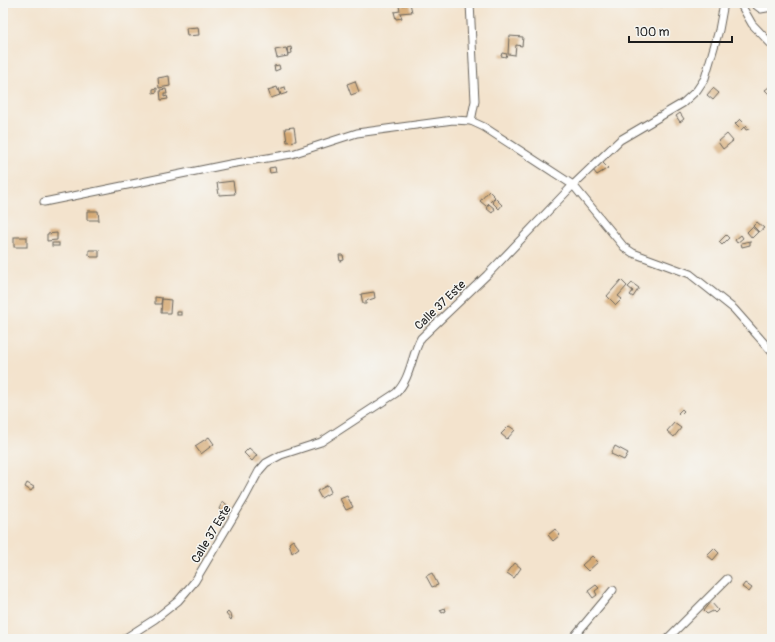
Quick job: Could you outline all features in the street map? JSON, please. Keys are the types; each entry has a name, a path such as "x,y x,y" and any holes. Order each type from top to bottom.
{"street":[{"path":"470,3 475,102 471,121"},
{"name":"Calle 37 Este","path":"124,639 156,619 178,601 195,580 244,499 259,471 266,463 280,455 321,442 396,393 402,387 408,374 416,348 421,338 487,275 572,185 620,140 683,103 697,90 705,78 719,30 724,3"},
{"path":"740,3 752,24 772,45"},
{"path":"753,3 761,8 772,7"},
{"path":"44,202 230,164 292,154 357,133 453,120 471,121 484,126 572,185 624,247 633,253 690,274 734,309 772,352"},
{"path":"666,639 727,579"},
{"path":"572,639 613,590"}],"building":[{"path":"410,3 412,12 400,13 402,18 396,19 394,12 400,11 399,6"},
{"path":"658,3 668,3 661,7"},
{"path":"198,27 199,35 187,36 186,28"},
{"path":"509,36 523,37 522,46 516,45 515,55 508,54"},
{"path":"291,47 292,53 288,54 287,48"},
{"path":"286,48 288,56 277,58 275,50"},
{"path":"502,53 507,54 506,57 501,56"},
{"path":"279,65 280,69 275,71 274,66"},
{"path":"169,76 170,86 159,88 158,78"},
{"path":"355,81 359,92 351,95 347,84"},
{"path":"277,87 280,95 271,98 268,90"},
{"path":"285,87 287,93 281,95 279,89"},
{"path":"769,87 772,90 771,96 765,90"},
{"path":"157,88 157,92 153,93 153,89"},
{"path":"713,88 719,93 713,100 707,95"},
{"path":"166,89 167,94 164,94 164,97 167,96 168,99 161,100 160,90"},
{"path":"680,113 684,119 680,122 676,116"},
{"path":"740,119 749,129 746,130 744,127 741,130 735,124"},
{"path":"294,127 296,141 287,142 285,128"},
{"path":"727,134 733,141 723,149 718,142"},
{"path":"602,162 608,168 597,175 593,170"},
{"path":"275,167 276,172 270,173 269,168"},
{"path":"233,181 235,194 219,195 217,183"},
{"path":"489,191 495,197 486,206 480,201"},
{"path":"495,198 502,205 499,209 492,202"},
{"path":"489,204 495,209 492,213 486,208"},
{"path":"87,211 98,211 99,220 87,220"},
{"path":"757,222 764,228 759,232 753,226"},
{"path":"752,227 758,232 752,238 747,232"},
{"path":"57,233 57,240 47,241 47,234"},
{"path":"726,235 729,238 722,245 719,242"},
{"path":"741,235 743,238 737,243 735,240"},
{"path":"14,237 27,237 27,247 14,247"},
{"path":"750,241 750,245 742,247 741,243"},
{"path":"52,243 59,243 59,246 52,246"},
{"path":"89,250 99,250 99,257 91,257 89,255"},
{"path":"339,255 343,255 344,260 340,261"},
{"path":"621,280 627,286 618,296 622,299 616,305 607,296"},
{"path":"632,283 639,288 633,297 630,295 633,291 628,287"},
{"path":"374,292 375,298 366,301 366,304 363,304 361,294"},
{"path":"155,297 162,298 161,304 155,304"},
{"path":"162,299 171,300 170,313 161,313"},
{"path":"177,312 181,312 181,315 177,315"},
{"path":"682,409 684,411 680,415 678,413"},
{"path":"674,423 681,428 674,437 667,431"},
{"path":"509,426 515,430 507,439 501,434"},
{"path":"209,437 214,444 201,454 195,446"},
{"path":"615,446 628,453 624,460 611,454"},
{"path":"249,448 257,455 252,461 244,453"},
{"path":"27,483 34,487 31,491 25,487"},
{"path":"328,485 331,492 321,498 317,491"},
{"path":"347,496 353,507 346,510 340,499"},
{"path":"223,501 230,508 225,514 219,509"},
{"path":"555,529 560,535 553,541 548,535"},
{"path":"293,540 299,548 292,553 289,543"},
{"path":"714,548 719,553 713,560 707,555"},
{"path":"592,556 598,562 588,571 582,565"},
{"path":"515,563 521,568 514,578 507,573"},
{"path":"432,573 438,585 432,587 426,576"},
{"path":"745,583 752,588 749,592 742,587"},
{"path":"596,585 599,588 595,591 597,595 593,598 588,591"},
{"path":"711,602 718,610 715,613 713,611 707,614 704,611"},
{"path":"445,608 446,611 442,613 440,610"},
{"path":"228,612 232,617 231,620 226,614"}]}
